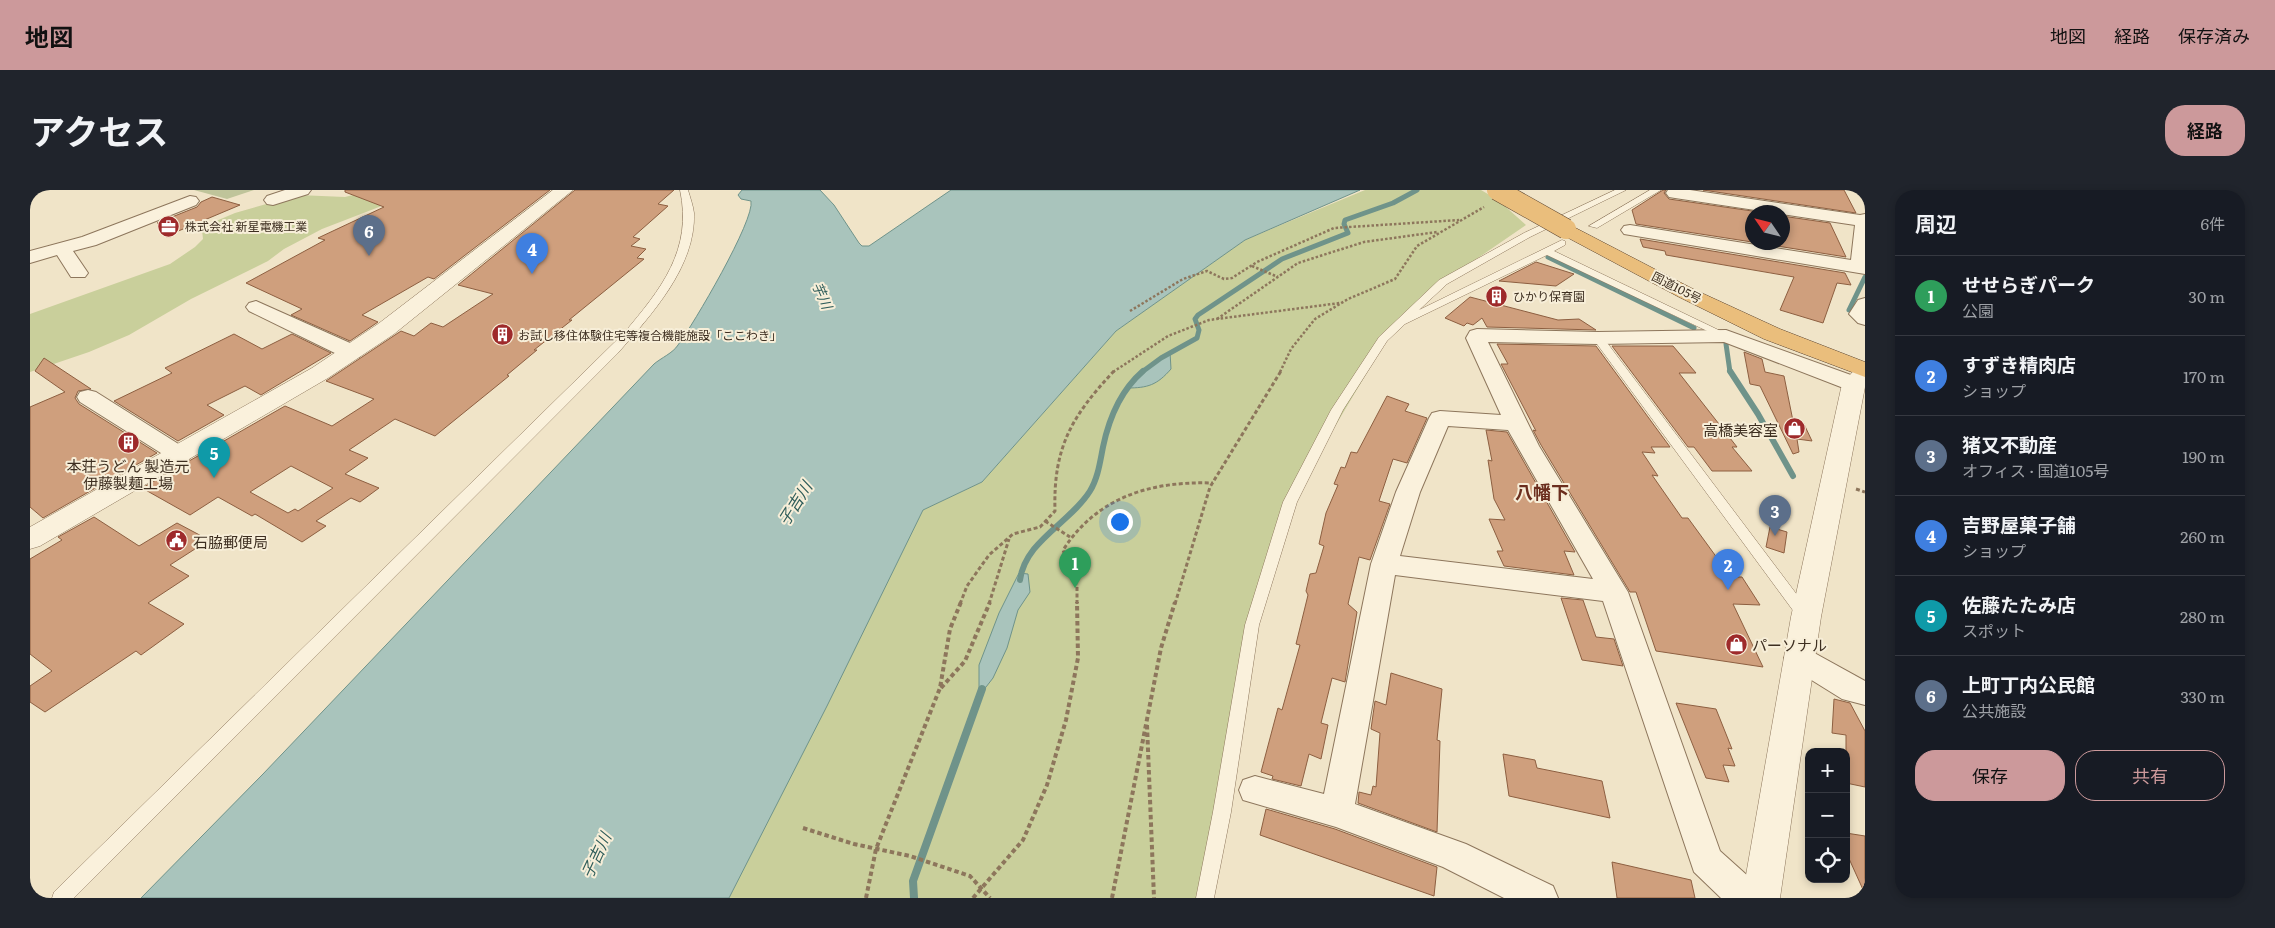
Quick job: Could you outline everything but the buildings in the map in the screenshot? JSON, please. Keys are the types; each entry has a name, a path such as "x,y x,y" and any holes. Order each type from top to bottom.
{"highway":[{"name":"国道105号","path":"1497,195 1564,236 1772,334 1862,374"}],"street":[{"path":"273,200 302,190"},
{"path":"33,533 180,455 320,373 386,329 564,190"},
{"path":"1630,230 1862,267 1865,220 1755,198 1675,193"},
{"path":"30,257 125,228 190,201"},
{"path":"62,248 78,273"},
{"path":"1865,304 1859,314 1865,318"},
{"path":"256,307 352,352"},
{"path":"1746,898 1706,862 1614,592 1515,423 1476,338 1477,335 1598,338 1726,336 1862,374 1806,617 1761,898"},
{"path":"88,397 180,455"},
{"path":"1337,812 1384,564 1408,492 1440,418 1515,423"},
{"path":"1384,564 1614,592"},
{"path":"1799,658 1861,698"},
{"path":"1255,790 1337,812 1454,855 1540,898"}],"lane":[{"path":"61,898 614,351 646,315 668,285 690,224 688,200 684,190"},
{"path":"1497,195 1509,190"},
{"path":"1205,898 1222,812 1252,625 1290,502 1336,410 1383,339 1443,282 1527,234 1622,190"},
{"path":"1594,226 1657,190"},
{"path":"1393,329 1547,251 1564,236"},
{"path":"1547,251 1726,336"},
{"path":"1598,338 1806,617"}],"path":[{"path":"1112,898 1161,648 1212,483 1243,430 1274,385 1291,349 1315,318 1340,303 1395,279 1417,246 1462,220 1497,195"},
{"path":"1130,311 1183,279 1207,271 1224,279 1232,278 1320,232 1334,228 1462,220"},
{"path":"1217,319 1298,263 1364,242 1439,232"},
{"path":"1252,266 1278,277"},
{"path":"866,898 876,849 940,688 950,628 967,586 989,555 1013,534 1040,528 1054,511 1054,482 1065,438 1086,401 1116,368 1168,336 1217,319 1340,303"},
{"path":"973,898 1024,840 1047,785 1066,720 1078,658 1077,587 1064,550 1070,537 1092,516 1125,496 1162,485 1194,482 1212,483"},
{"path":"1045,521 1070,537"},
{"path":"940,688 966,661 990,602 1010,538"},
{"path":"1147,719 1154,898"},
{"path":"803,828 876,849 910,856 970,876 990,898"}],"green space":[{"path":"194,190 254,190 227,199"},
{"path":"413,190 379,207 322,229 284,249 268,261 191,299 129,335 89,352 30,372 30,314 170,264 195,247 203,239 202,230 209,224 235,213 298,195 345,197 369,191"},
{"path":"1365,190 1481,190 1498,200 1526,225 1443,282 1393,329 1290,502 1244,666 1205,898 729,898 923,510 982,482 1116,331 1245,240"}],"water":[{"path":"742,190 820,190 834,205 859,243 862,246 869,246 951,190 1360,190 1245,240 1116,331 982,482 923,510 827,706 729,898 141,898 263,774 654,364 676,348 722,273 743,229 750,212 751,201 741,199 738,195"},
{"path":"1170,352 1171,369 1161,379 1152,385 1127,388 1132,381"},
{"path":"1019,573 1028,574 1030,592 1018,610 1007,648 993,678 979,696 979,665 999,613"}],"waterway":[{"path":"1142,372 1161,358 1197,338 1199,330 1195,319 1198,315 1282,259 1348,233 1344,224 1345,220 1393,203 1417,190"},
{"path":"1548,257 1694,328"},
{"path":"1849,310 1865,277"},
{"path":"1726,344 1730,372"},
{"path":"1730,371 1758,414 1793,476"},
{"path":"1020,580 1030,554 1071,513 1093,486 1112,415 1128,387 1142,372"},
{"path":"914,898 913,881 982,689"}],"place":[{"name":"株式会社 新星電機工業","path":"169,226"},
{"name":"上町丁内公民館","path":"369,256"},
{"name":"吉野屋菓子舗","path":"532,274"},
{"name":"ひかり保育園","path":"1497,296"},
{"name":"お試し移住体験住宅等複合機能施設「ここわき」","path":"502,335"},
{"name":"高橋美容室","path":"1794,429"},
{"name":"本荘うどん 製造元 伊藤製麺工場","path":"128,442"},
{"name":"佐藤たたみ店","path":"214,478"},
{"name":"猪又不動産","path":"1775,536"},
{"name":"石脇郵便局","path":"177,541"},
{"name":"せせらぎパーク","path":"1075,588"},
{"name":"すずき精肉店","path":"1728,590"},
{"name":"パーソナル","path":"1736,644"}],"district":[{"name":"八幡下","path":"1542,491"}],"water label":[{"name":"芋川","path":"823,295"},
{"name":"子吉川","path":"794,503"},
{"name":"子吉川","path":"595,855"}]}
